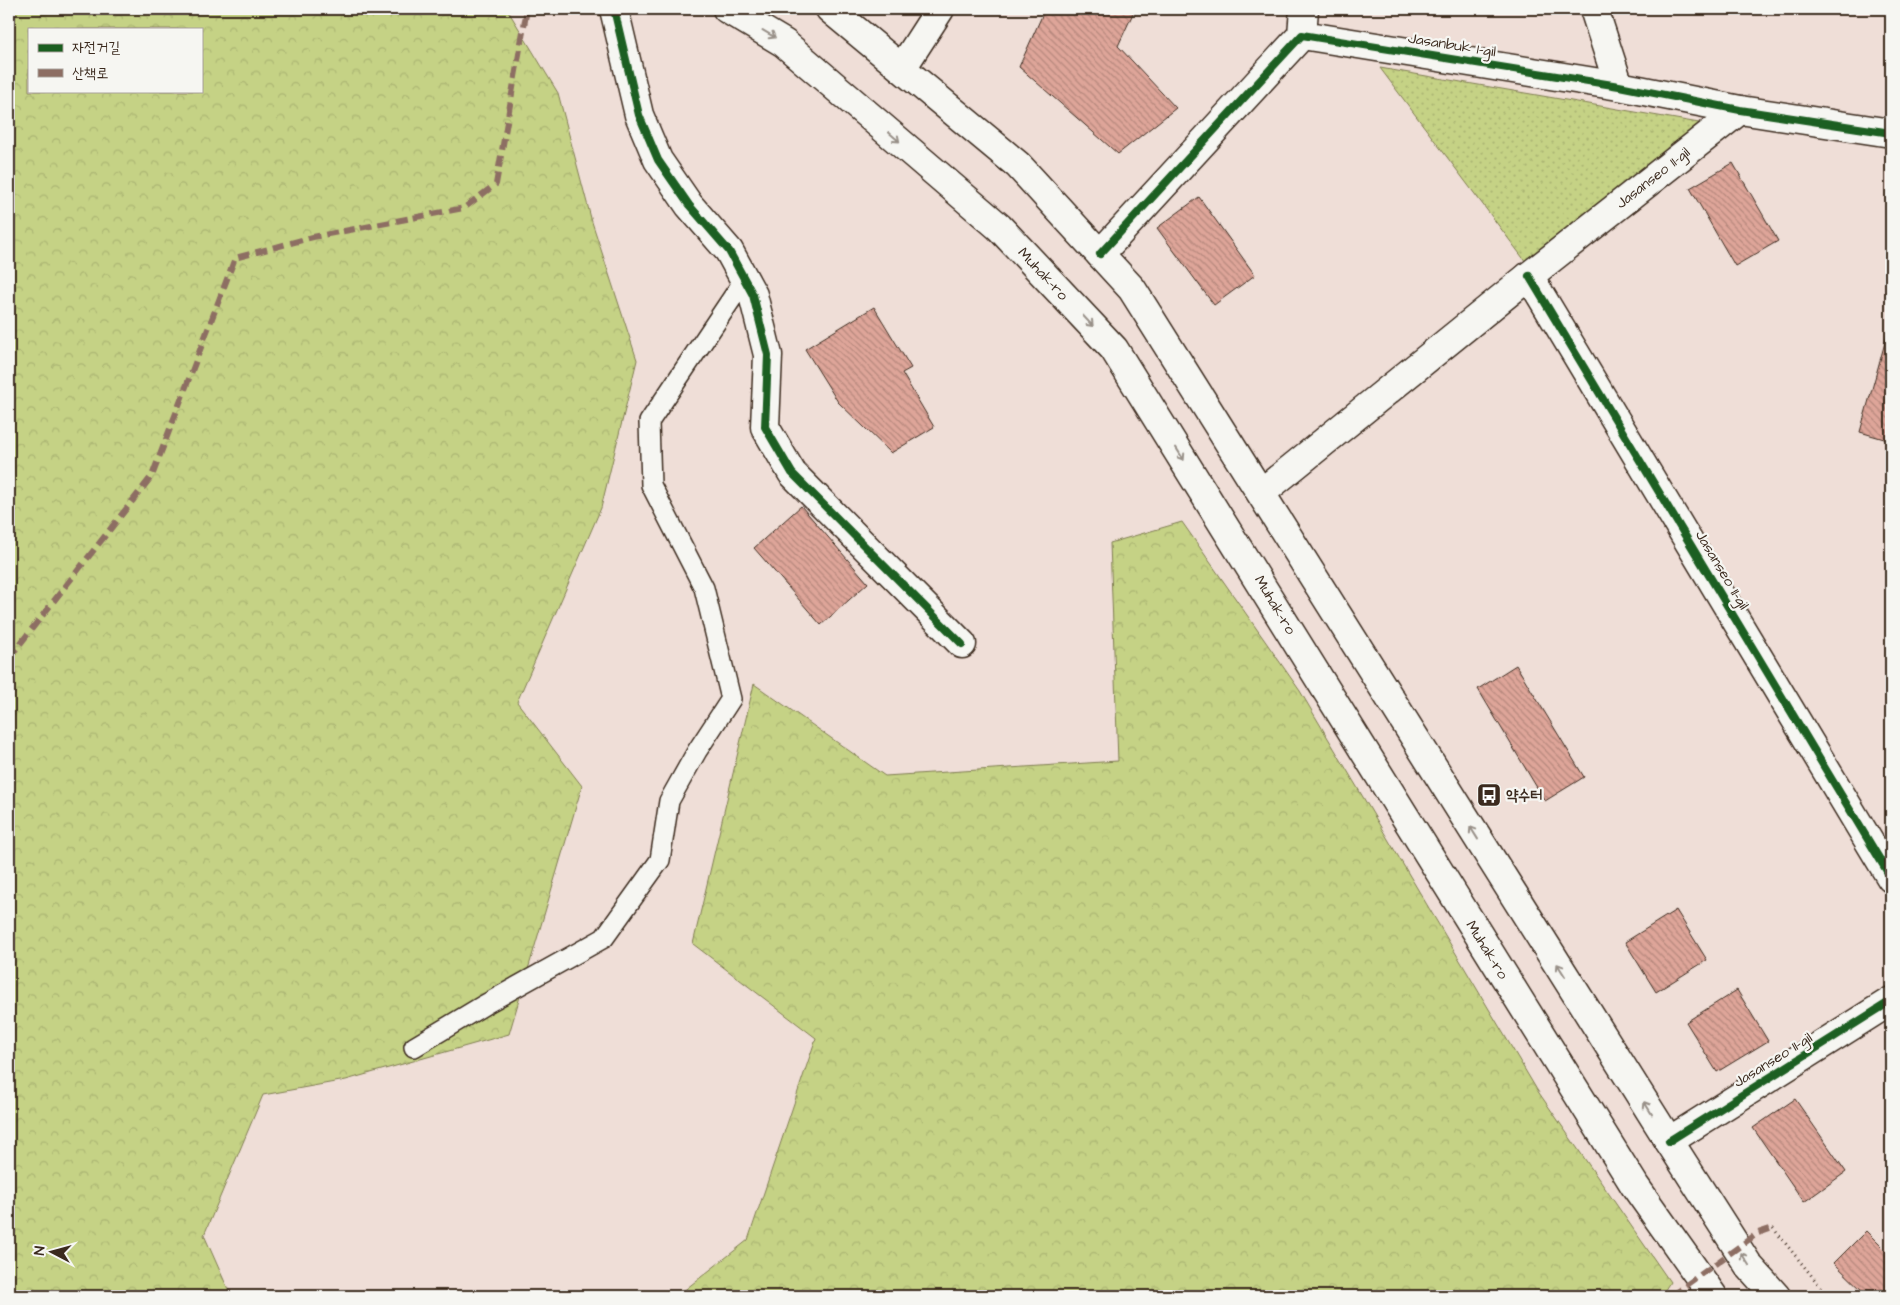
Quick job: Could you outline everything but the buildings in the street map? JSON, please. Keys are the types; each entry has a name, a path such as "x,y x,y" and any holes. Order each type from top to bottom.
{"street":[{"path":"614,9 639,115 658,160 689,205 729,251 753,295 768,355 765,426 792,473 962,644"},
{"name":"Muhak-ro","path":"727,9 784,42 999,227 1114,349 1635,1186 1713,1296"},
{"path":"830,9 1018,164 1132,289 1669,1141 1749,1266 1776,1296"},
{"path":"902,68 940,9"},
{"path":"1594,9 1619,86"},
{"name":"Jasanbuk 1-gil","path":"1100,254 1303,22 1740,110 1891,134"},
{"name":"Jasanseo 11-gil","path":"1740,110 1529,276 1891,878"},
{"path":"1260,493 1529,276"},
{"name":"Jasanseo 11-gil","path":"1669,1141 1891,1001"}],"lane":[{"path":"414,1047 484,1005 604,938 660,860 669,801 696,751 731,699 704,588 651,485 649,422 745,279"}],"path":[{"path":"1773,1228 1828,1296"}],"green space":[{"path":"9,9 507,9 558,93 592,222 637,360 601,508 517,702 582,786 509,1034 346,1080 263,1095 204,1235 231,1296 9,1296"},
{"path":"1380,68 1728,128 1535,274"},
{"path":"1182,522 1300,691 1537,1090 1670,1282 1661,1296 677,1296 748,1240 816,1038 693,944 754,684 885,776 1118,761 1110,543"}],"marked path":[{"path":"9,658 152,476 235,258 313,237 464,208 496,184 527,9"},
{"path":"1671,1296 1758,1233 1773,1228"}],"cycle path":[{"path":"614,9 639,115 658,160 689,205 729,251 753,295 768,355 765,427 792,473 962,644"},
{"path":"1100,254 1302,35 1619,86 1740,110 1891,133"},
{"path":"1529,276 1891,878"},
{"path":"1669,1141 1891,1001"}],"place":[{"name":"약수터","path":"1489,795"}]}
